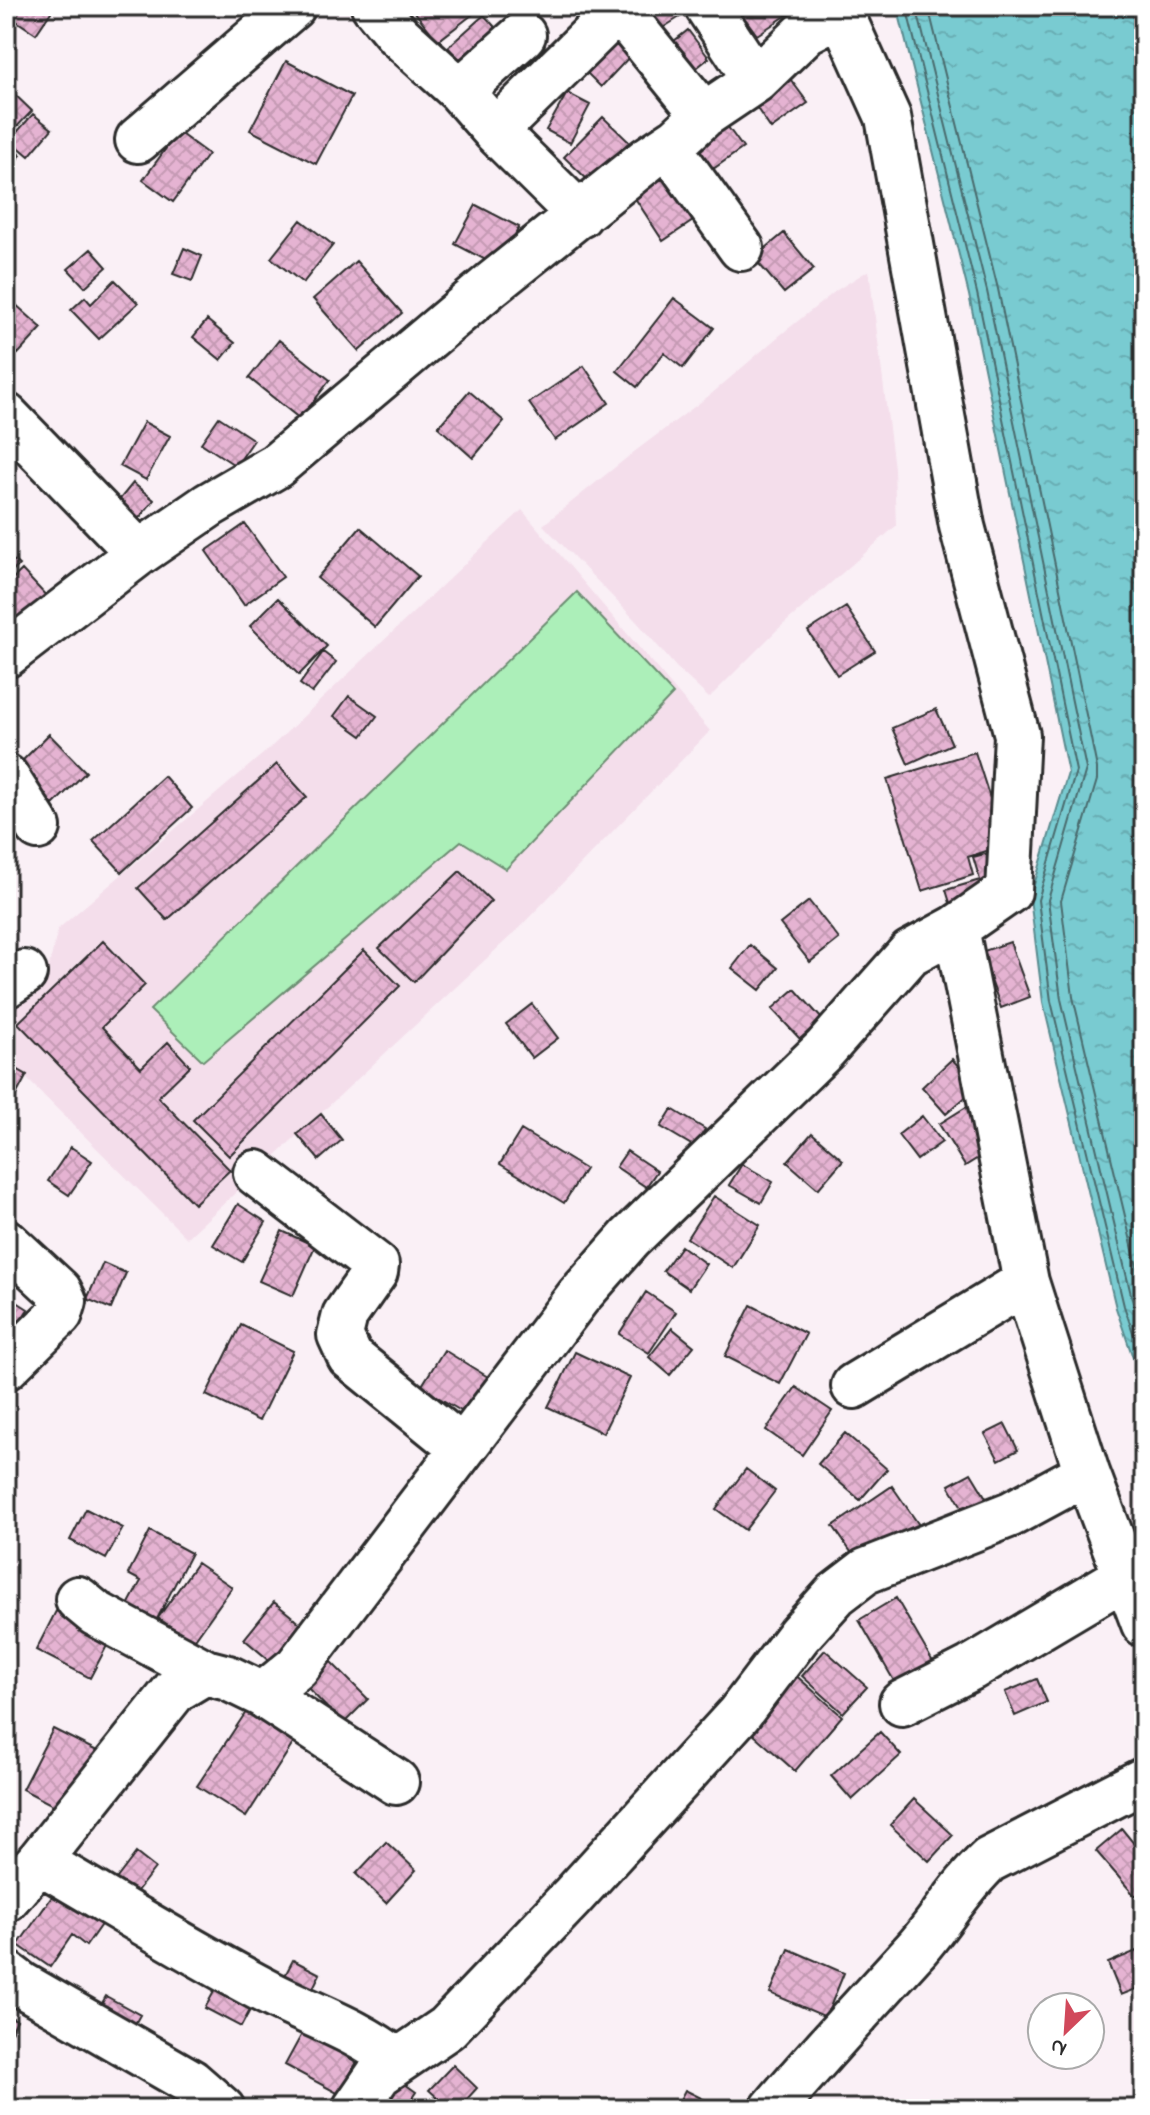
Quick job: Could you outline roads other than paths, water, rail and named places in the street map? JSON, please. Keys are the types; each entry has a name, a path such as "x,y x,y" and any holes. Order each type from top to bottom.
{"street":[{"path":"138,140 293,6"},
{"path":"374,6 398,35 460,91 495,131 580,215"},
{"path":"707,6 756,80"},
{"path":"495,131 620,8 704,115"},
{"path":"6,655 139,553 209,505 276,466 440,327 704,115 756,80 807,31 841,13 888,117 962,526 1017,735 1009,891 956,928 910,953 825,1049 630,1238 578,1297 313,1648 297,1667 263,1695"},
{"path":"460,91 523,35"},
{"path":"668,146 741,248"},
{"path":"6,416 139,553"},
{"path":"6,777 38,827"},
{"path":"956,928 1026,1282 1087,1473 1144,1624"},
{"path":"256,1173 376,1265 375,1272 345,1315 340,1335 350,1357 462,1448"},
{"path":"6,1242 59,1291 64,1301 60,1314 6,1367"},
{"path":"854,1386 1026,1282"},
{"path":"355,2109 379,2074 447,2028 498,1975 739,1714 799,1635 836,1594 866,1571 1011,1514 1087,1473"},
{"path":"902,1703 971,1668 1126,1576"},
{"path":"78,1599 95,1613 205,1672 228,1678 263,1695 396,1782"},
{"path":"6,1899 175,1690 205,1672"},
{"path":"773,2109 920,1944 963,1886 989,1860 1144,1780"},
{"path":"39,1861 268,1992 361,2035 396,2060"},
{"path":"6,1973 191,2082 222,2109"}],"water":[{"path":"897,6 1144,6 1144,1390 1116,1308 1043,1002 1030,898 1068,773 969,295"}]}
